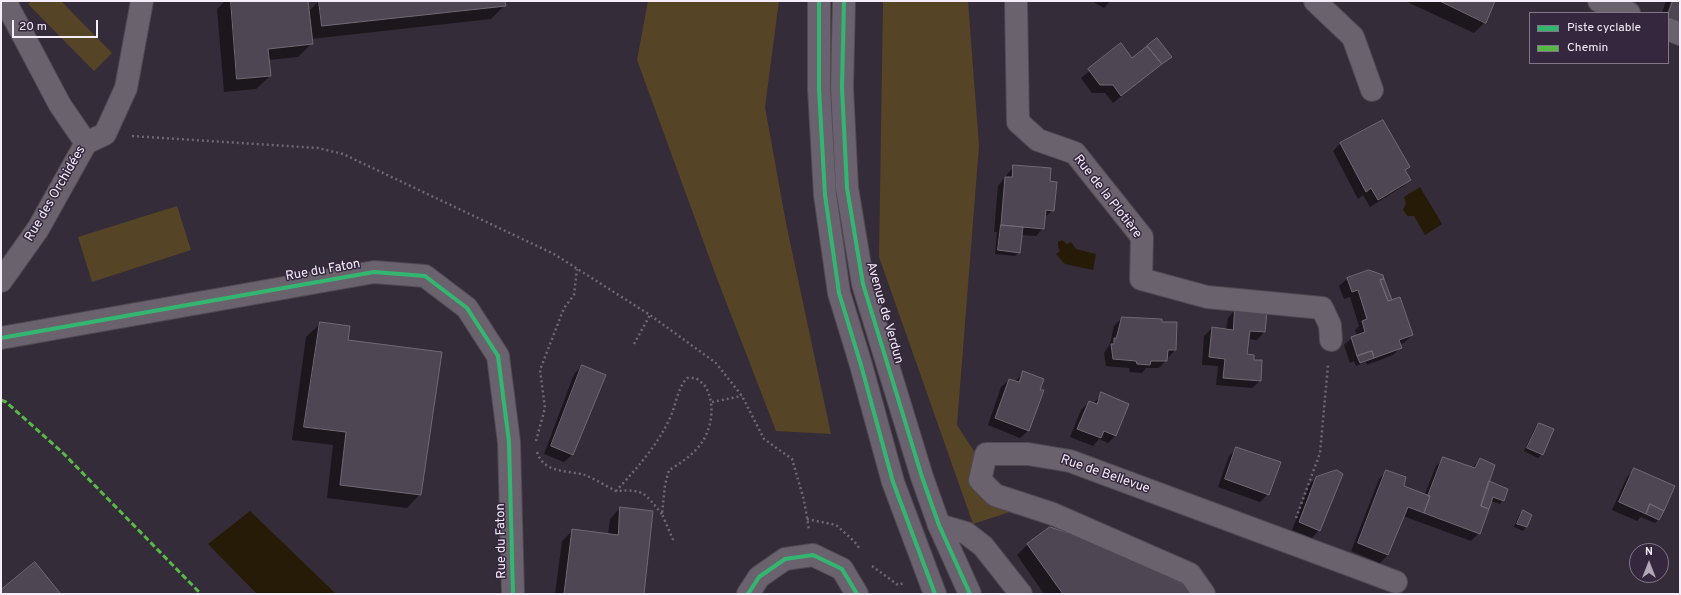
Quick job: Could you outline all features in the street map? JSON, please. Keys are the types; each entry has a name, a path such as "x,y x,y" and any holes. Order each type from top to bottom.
{"main road":[{"path":"820,1 820,89 825,195 839,292 861,365 893,482 935,594"},
{"name":"Avenue de Verdun","path":"844,1 842,88 847,188 863,284 911,443 939,526 970,594"}],"street":[{"name":"Rue des Orchidées","path":"1,281 38,229 96,139 60,105 4,1"},
{"path":"96,139 126,88 142,1"},
{"name":"Rue de la Plotière","path":"1016,1 1018,122 1038,140 1075,153 1142,237 1141,279 1208,297 1322,308 1330,325 1331,340"},
{"path":"1315,1 1353,37 1372,90"},
{"path":"1599,1 1626,12"},
{"path":"1669,29 1680,34"},
{"name":"Rue du Faton","path":"1,338 374,272 425,276 467,308 498,356 508,442 513,594"},
{"name":"Rue de Bellevue","path":"1204,594 1190,574 1053,514 995,495 980,480 986,454 1028,454 1070,461 1396,582"},
{"path":"939,526 966,533 983,546 1021,594"},
{"path":"748,594 759,577 785,559 813,555 842,569 857,594"}],"path":[{"path":"96,139 318,148 343,154 554,254 650,315 716,363 742,396 764,439 792,459 804,500 813,555"},
{"path":"536,443 545,408 540,370 564,308 574,295 577,269"},
{"path":"634,344 650,315"},
{"path":"1281,539 1284,532 1289,534 1320,453 1331,340"},
{"path":"616,491 656,444 670,418 682,384 687,378 696,378 705,386 712,402 711,421 700,444 682,463 669,470 665,485 662,514"},
{"path":"712,402 742,396"},
{"path":"536,448 537,454 543,463 560,472 585,475 616,491 634,490 644,493 662,514 674,542"}],"shaded area":[{"path":"32,1 61,1 112,53 94,71 28,4"},
{"path":"648,1 779,1 765,107 786,223 831,434 776,431 716,276 637,60"},
{"path":"883,1 968,1 979,146 957,425 1013,511 973,524 879,257"},
{"path":"1420,187 1442,224 1425,235 1414,216 1408,216 1403,210 1406,204 1404,197"},
{"path":"177,206 191,250 92,282 78,237"},
{"path":"1062,240 1067,244 1071,242 1076,249 1096,254 1093,270 1065,264 1056,254 1060,251 1058,242"},
{"path":"250,511 336,594 257,594 208,544"}],"building":[{"path":"231,1 308,1 313,44 268,49 271,76 237,79"},
{"path":"319,1 505,1 506,6 322,26"},
{"path":"1440,1 1495,1 1486,23"},
{"path":"1673,1 1680,1 1680,23 1669,23 1669,12"},
{"path":"1157,38 1172,57 1162,64 1147,46"},
{"path":"1121,43 1132,58 1147,46 1162,64 1121,96 1113,85 1100,85 1088,69"},
{"path":"1383,120 1410,167 1405,170 1411,180 1378,200 1371,188 1366,192 1340,143"},
{"path":"1013,165 1051,168 1050,181 1057,182 1054,211 1046,210 1044,229 1001,225 1005,177 1012,177"},
{"path":"1001,225 1023,227 1020,253 998,250"},
{"path":"1369,270 1383,275 1384,279 1380,280 1388,301 1400,297 1413,335 1399,340 1402,348 1374,358 1372,351 1357,356 1351,337 1365,332 1362,321 1367,319 1358,290 1352,292 1347,278"},
{"path":"1384,279 1392,300 1388,301 1380,280"},
{"path":"1235,309 1267,312 1265,332 1250,331 1247,354 1254,355 1254,360 1262,360 1261,381 1223,378 1225,359 1209,357 1212,327 1233,330"},
{"path":"1122,317 1162,319 1162,322 1177,322 1176,350 1168,350 1167,361 1151,361 1150,365 1137,364 1136,361 1113,359 1111,344 1114,344 1114,338 1116,338"},
{"path":"320,322 350,326 348,340 442,352 421,495 340,485 346,432 304,427"},
{"path":"1372,351 1374,358 1360,363 1357,356"},
{"path":"582,365 606,375 573,455 551,446"},
{"path":"1023,371 1044,379 1040,390 1044,390 1029,431 995,418 1009,379 1019,382"},
{"path":"1101,392 1129,404 1116,436 1104,431 1101,438 1077,429 1089,401 1097,404"},
{"path":"1539,423 1554,429 1543,455 1527,448"},
{"path":"1236,447 1281,462 1269,495 1225,479"},
{"path":"1443,457 1475,468 1480,458 1495,465 1481,506 1489,509 1480,534 1424,513 1430,496 1428,496"},
{"path":"1634,468 1675,486 1664,511 1650,504 1646,514 1619,502"},
{"path":"1337,470 1343,474 1320,531 1299,522 1316,477"},
{"path":"1386,470 1406,477 1404,486 1430,496 1424,513 1408,507 1388,555 1358,543"},
{"path":"1489,481 1508,489 1504,501 1493,497 1489,509 1481,506"},
{"path":"1650,504 1664,511 1659,520 1646,514"},
{"path":"620,507 653,511 644,594 564,594 572,529 618,535"},
{"path":"1523,510 1532,515 1527,527 1517,524"},
{"path":"1050,527 1113,548 1191,588 1195,594 1063,594 1027,544"},
{"path":"35,562 60,593 1,594 1,590"}],"marked path":[{"path":"1,400 6,402 64,454 201,594"}],"cycle path":[{"path":"819,1 819,89 825,195 839,293 861,365 893,482 935,594"},
{"path":"844,1 842,88 847,188 863,284 922,477 939,525 970,594"},
{"path":"1,338 374,272 425,276 467,308 498,356 509,442 513,594"},
{"path":"748,594 759,577 785,559 813,555 842,569 857,594"}]}
